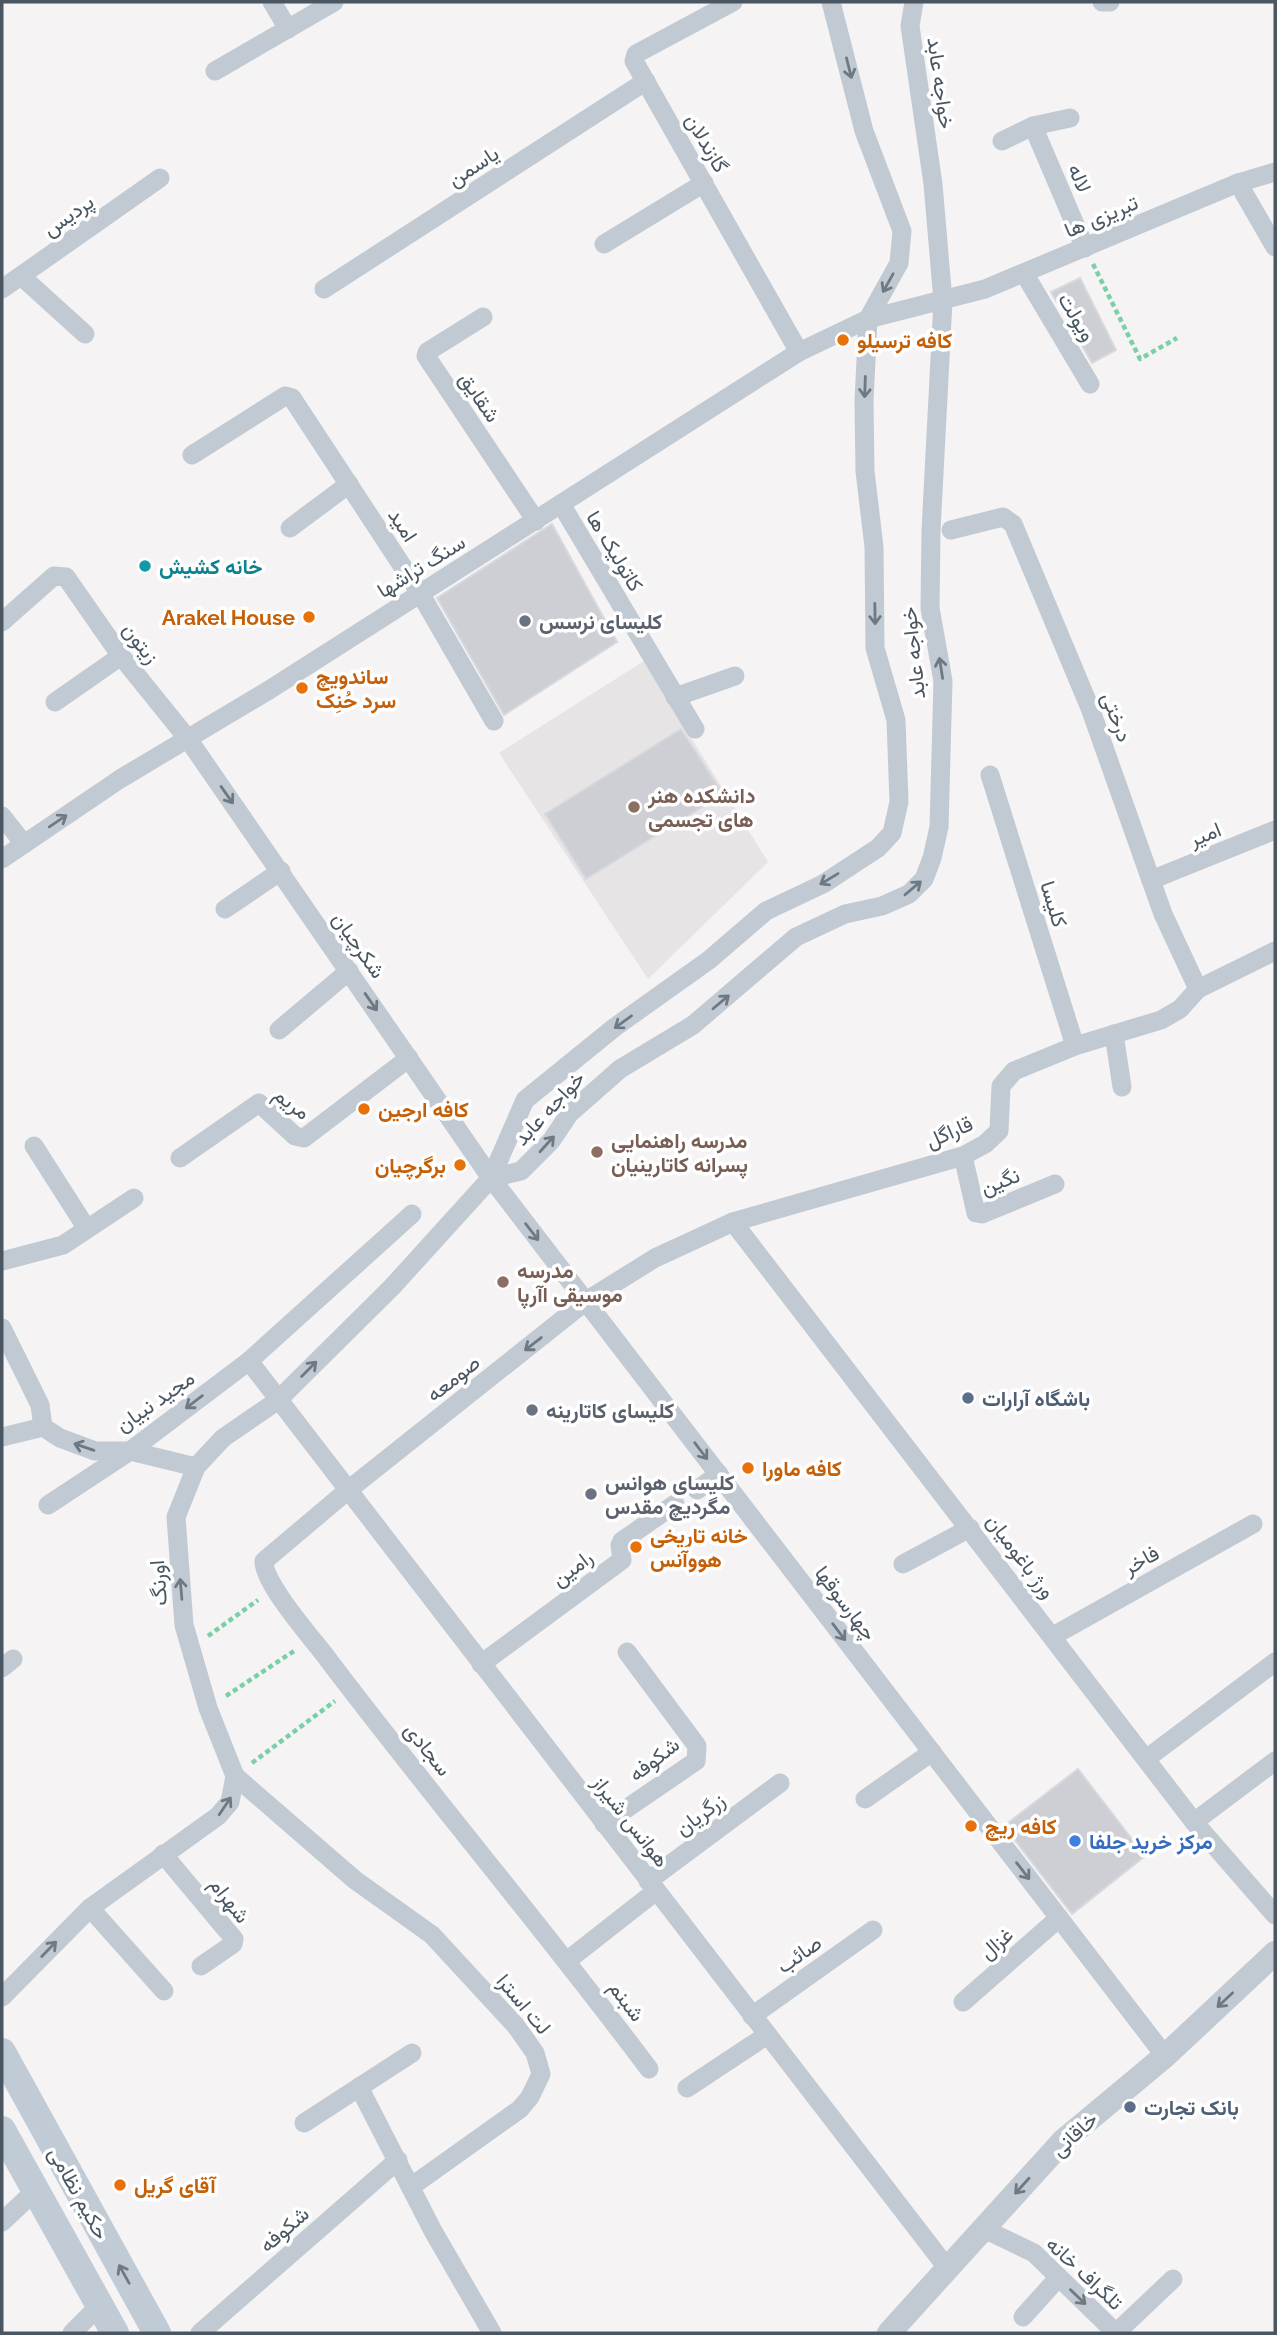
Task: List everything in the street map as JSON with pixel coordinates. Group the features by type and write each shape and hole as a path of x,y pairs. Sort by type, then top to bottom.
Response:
{"main road":[{"name":"حکیم نظامی","path":"2,2052 157,2333"},
{"name":"حکیم نظامی","path":"2,2130 115,2333"}],"street":[{"path":"272,2 288,29"},
{"path":"215,71 334,2"},
{"name":"گازندلان","path":"733,2 636,54 634,61 799,352"},
{"name":"خواجه عابد","path":"491,1178 525,1100 615,1027 709,960 766,911 823,884 878,849 892,833 899,802 896,720 875,648 874,547 865,471 868,319 899,263 902,230 864,131 831,2"},
{"name":"خواجه عابد","path":"491,1178 521,1171 551,1141 570,1113 620,1069 693,1025 796,937 845,914 882,906 908,894 924,879 932,859 939,827 943,681 930,608 943,301 933,184 910,26 914,2"},
{"path":"1102,2 1110,2"},
{"name":"یاسمن","path":"324,289 646,81"},
{"path":"1002,141 1032,126 1070,118"},
{"name":"لاله","path":"1032,126 1085,248"},
{"name":"تبریزی ها","path":"868,319 943,301 1024,273 1238,183 1275,172"},
{"name":"پردیس","path":"2,289 160,178"},
{"path":"604,244 704,183"},
{"path":"1238,183 1275,247"},
{"name":"ویولت","path":"1024,273 1090,384"},
{"path":"21,276 85,334"},
{"name":"شقایق","path":"483,317 427,352 426,356 536,521"},
{"name":"سنگ تراشها","path":"2,859 120,779 536,521 799,352 868,319"},
{"name":"امید","path":"192,455 289,395 421,593 494,721"},
{"path":"290,528 349,484"},
{"name":"کاتولیک ها","path":"561,505 695,729"},
{"name":"درختی","path":"951,530 1003,517 1013,524 1090,708 1163,914 1198,989"},
{"name":"زیتون","path":"2,622 54,576 66,577 121,656 188,739"},
{"path":"55,702 121,656"},
{"path":"675,697 735,676"},
{"name":"شکرچیان","path":"188,739 491,1178"},
{"name":"کلیسا","path":"990,775 1075,1046"},
{"path":"2,816 24,844"},
{"name":"امیر","path":"1151,880 1275,830"},
{"path":"225,909 281,871"},
{"name":"قاراگل","path":"586,1301 655,1258 733,1222 963,1156 985,1144 999,1131 1001,1086 1005,1078 1014,1071 1075,1046 1171,1015 1198,989 1275,951"},
{"path":"279,1030 349,971"},
{"path":"1114,1034 1122,1087"},
{"name":"مریم","path":"180,1158 259,1103 295,1136 304,1138 409,1058"},
{"path":"34,1146 87,1229"},
{"name":"نگین","path":"963,1156 976,1213 982,1214 1055,1184"},
{"name":"چهارسوقها","path":"491,1178 1165,2056"},
{"name":"اورنگ","path":"234,1776 208,1708 184,1625 176,1517 197,1467 223,1438 277,1401 392,1287 491,1178"},
{"path":"2,1240 7,1259 63,1245 134,1198"},
{"name":"مجید نبیان","path":"43,1427 60,1438 95,1451 130,1451 249,1361 412,1214"},
{"name":"ورژ باغومیان","path":"733,1222 1194,1822 1275,1915"},
{"name":"صومعه","path":"264,1560 586,1301"},
{"path":"2,1328 40,1405 43,1427 4,1430"},
{"name":"هوانس شیراز","path":"249,1361 277,1401 948,2269"},
{"path":"48,1506 130,1451 197,1467"},
{"path":"697,1490 719,1475"},
{"name":"رامین","path":"481,1664 622,1560 622,1541 675,1504"},
{"name":"فاخر","path":"1052,1636 1252,1524"},
{"path":"903,1564 970,1528"},
{"name":"سجادی","path":"264,1560 264,1567 275,1587 350,1689 568,1960"},
{"name":"شکوفه","path":"604,1824 695,1760 698,1753 697,1746 627,1652"},
{"path":"1146,1759 1275,1662"},
{"path":"865,1799 932,1752"},
{"path":"1194,1822 1275,1761"},
{"path":"2,1997 90,1908 218,1816 230,1802 234,1776"},
{"name":"لت استرا","path":"234,1776 355,1880 432,1935 516,2026 535,2053 541,2074 530,2098 520,2109 412,2186"},
{"name":"زرگریان","path":"568,1960 652,1886 780,1783"},
{"name":"شهرام","path":"163,1854 234,1939 233,1944 201,1966"},
{"path":"90,1908 164,1991"},
{"name":"غزال","path":"963,2002 1059,1918"},
{"name":"صائب","path":"752,2015 873,1930"},
{"name":"خاقانی","path":"889,2333 1063,2141 1165,2056 1275,1953"},
{"name":"شبنم","path":"568,1960 649,2069"},
{"path":"687,2088 767,2035"},
{"path":"304,2123 412,2053"},
{"path":"359,2087 433,2231 492,2333"},
{"name":"شکوفه","path":"200,2333 398,2160"},
{"path":"2,2222 35,2191"},
{"name":"تلگراف خانه","path":"985,2229 1034,2253 1116,2333"},
{"path":"1023,2317 1058,2278"},
{"path":"1116,2333 1173,2279"},
{"path":"72,2333 99,2306"}],"path":[{"path":"1085,248 1140,359 1177,338"},
{"path":"190,1648 275,1587"},
{"path":"208,1708 312,1638"},
{"path":"234,1776 350,1689"}],"shaded area":[{"name":"دانشکده هنر های تجسمی","path":"644,661 768,862 648,979 499,753"}],"building":[{"path":"1080,278 1116,350 1092,363 1051,292"},
{"name":"کلیسای نرسس","path":"552,524 617,642 504,715 437,598"},
{"path":"681,729 723,794 586,879 545,814"},
{"name":"مرکز خرید جلفا","path":"1078,1769 1145,1856 1072,1914 1004,1826"}],"place":[{"name":"کافه ترسیلو","path":"843,340"},
{"name":"خانه کشیش","path":"145,566"},
{"name":"Arakel House","path":"309,617"},
{"name":"کلیسای نرسس","path":"525,621"},
{"name":"ساندویچ سرد حُنِک","path":"302,688"},
{"name":"دانشکده هنر های تجسمی","path":"634,807"},
{"name":"کافه ارجین","path":"364,1109"},
{"name":"مدرسه راهنمایی پسرانه کاتارینیان","path":"597,1152"},
{"name":"برگرچیان","path":"460,1165"},
{"name":"مدرسه موسیقی اآرپا","path":"503,1282"},
{"name":"باشگاه آرارات","path":"968,1398"},
{"name":"کلیسای کاتارینه","path":"532,1410"},
{"name":"کافه ماورا","path":"748,1468"},
{"name":"کلیسای هوانس مگردیچ مقدس","path":"591,1494"},
{"name":"خانه تاریخی هووآنس","path":"636,1547"},
{"name":"کافه ریچ","path":"971,1826"},
{"name":"مرکز خرید جلفا","path":"1075,1841"},
{"name":"بانک تجارت","path":"1130,2107"},
{"name":"آقای گریل","path":"120,2185"}]}
